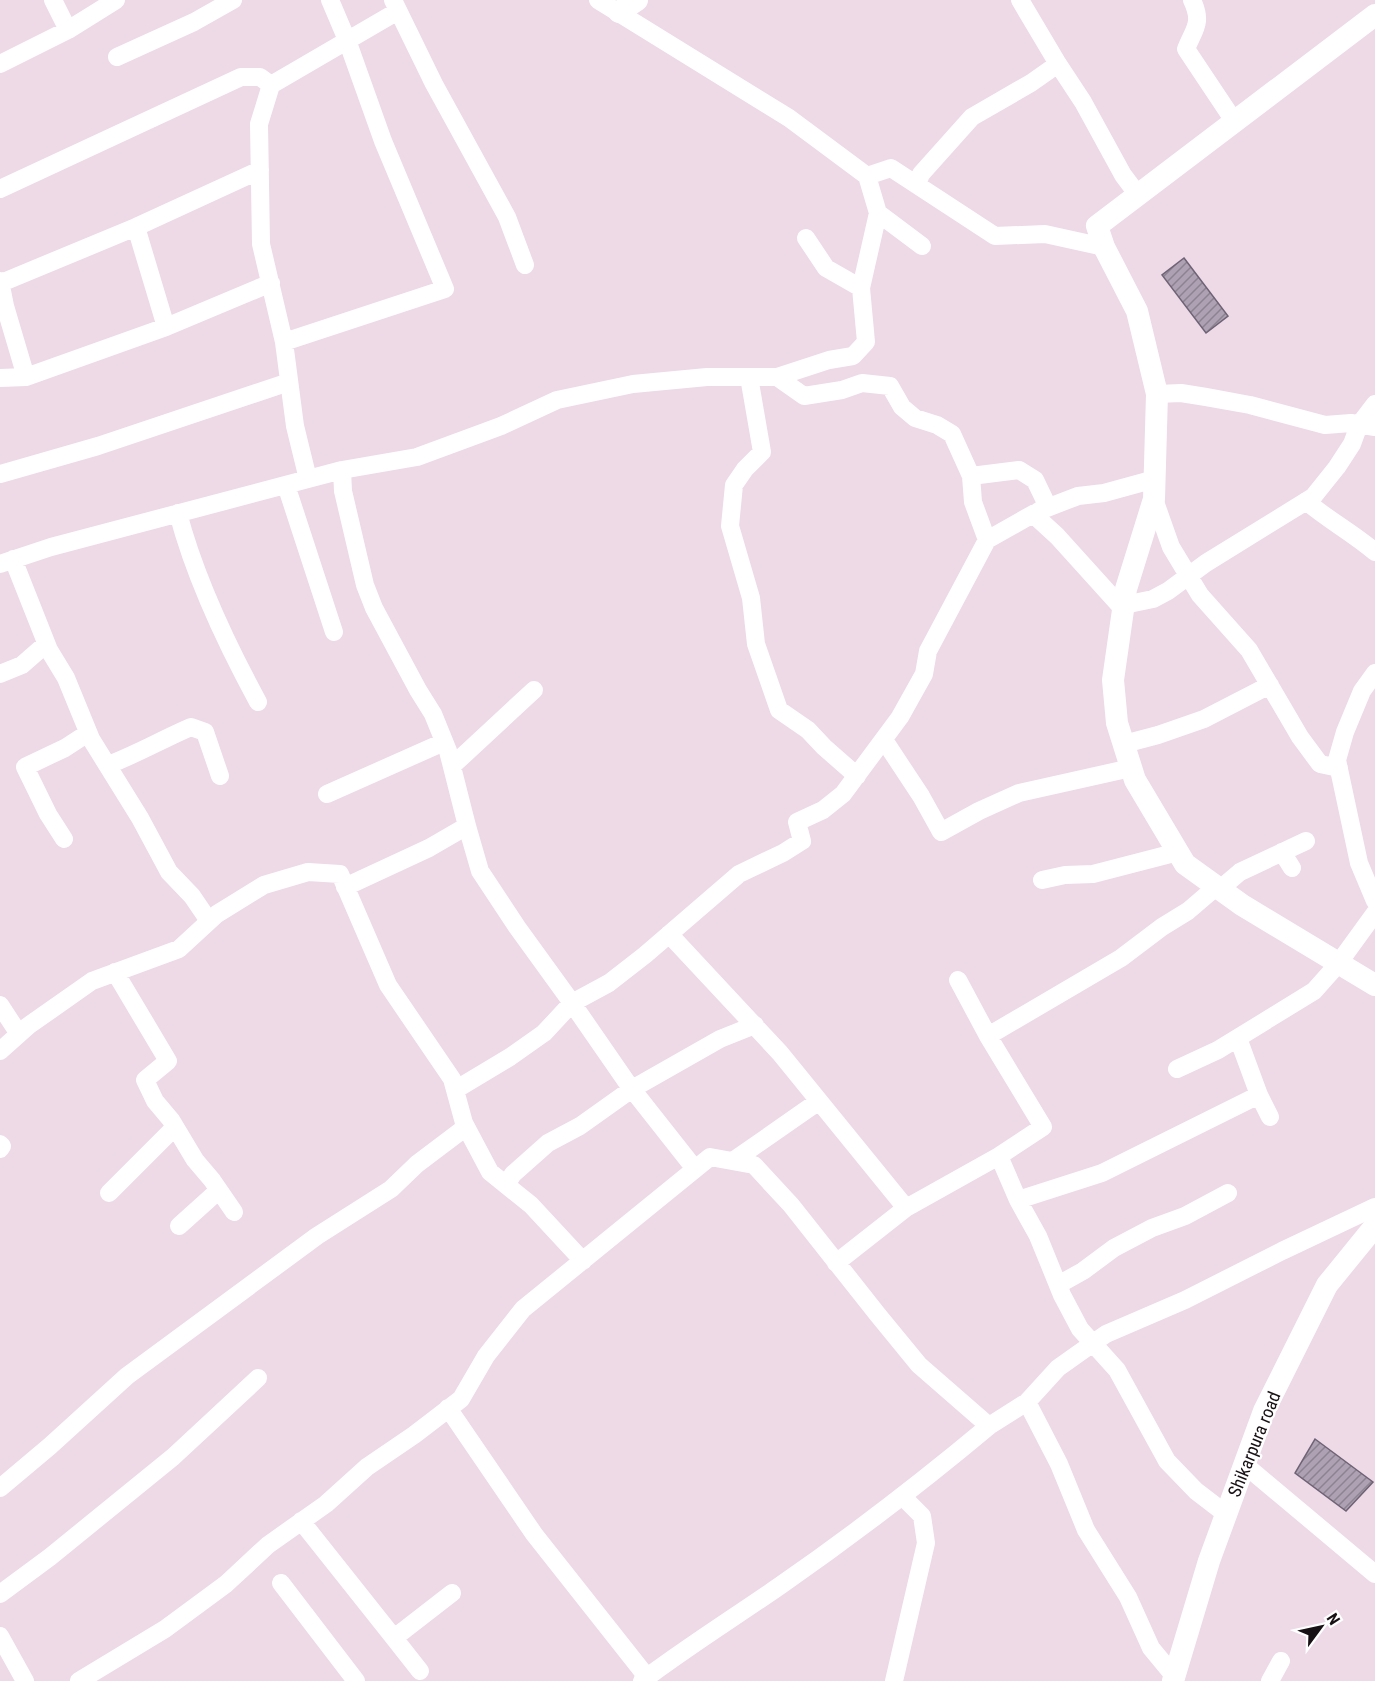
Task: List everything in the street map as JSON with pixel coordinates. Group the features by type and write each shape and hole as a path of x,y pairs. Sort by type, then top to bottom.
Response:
{"street":[{"path":"53,0 68,30"},
{"path":"0,64 68,30 116,0"},
{"path":"117,57 168,35 233,0"},
{"path":"284,342 445,290 383,141 347,40 330,0"},
{"path":"209,921 192,896 169,872 88,733 66,678 46,644 7,562 51,547 286,484 342,470 417,457 501,426 557,400 633,384 707,377 777,377 829,360 853,356 866,342 861,288 878,213 867,176 789,118 628,6 598,0"},
{"path":"1020,0 1083,102 1123,175 1138,195"},
{"path":"1192,0 1198,17 1197,28 1186,49 1234,121"},
{"path":"308,479 295,426 284,342 261,244 259,124 271,86 347,40 396,6 434,84 507,217 525,265"},
{"path":"1375,15 1097,226 1104,247 1137,311 1156,394 1154,489 1126,589 1113,680 1117,723 1135,780 1185,864 1242,905 1375,985"},
{"path":"917,185 921,174 972,117 1031,83 1058,64"},
{"path":"0,189 242,77 260,77 271,86"},
{"path":"867,176 891,168 995,236 1046,234 1104,247"},
{"path":"26,377 5,306 1,282 135,227 260,170"},
{"path":"878,213 922,246"},
{"path":"135,227 166,327"},
{"path":"806,238 826,268 861,288"},
{"path":"0,378 26,377 166,327 271,283"},
{"path":"749,377 762,452 745,469 734,485 730,526 751,598 756,644 779,710 808,730 857,776"},
{"path":"777,377 804,396 843,390 862,383 890,386 902,407 915,418 937,425 952,434 971,476 973,502 987,540"},
{"path":"0,474 98,446 290,382"},
{"path":"1156,394 1181,393 1206,397 1325,425 1367,426"},
{"path":"1123,607 1154,599 1168,591 1188,575 1313,497 1367,426 1375,404"},
{"path":"342,470 343,491 365,585 384,626 433,714 452,766 480,871 632,1089 695,1170"},
{"path":"971,476 1019,470 1035,480 1041,510 1057,536 1123,607"},
{"path":"286,484 334,632"},
{"path":"455,1090 510,1057 544,1033 572,1003 609,983 739,874 783,853 802,841 797,822 823,810 843,794 900,717 924,674 928,651 987,540 1041,510 1078,496 1154,489"},
{"path":"1154,489 1171,546 1200,595 1249,650 1300,737 1320,765 1339,768"},
{"path":"1306,501 1325,518 1356,535 1375,552"},
{"path":"178,513 185,540 224,640 258,702"},
{"path":"0,674 22,665 46,644"},
{"path":"1375,673 1362,691 1345,732 1337,760 1359,863 1375,901"},
{"path":"1124,744 1204,719 1269,685"},
{"path":"452,766 534,690"},
{"path":"108,765 191,727 205,732 220,776"},
{"path":"64,839 48,814 25,767 64,748 88,733"},
{"path":"884,740 921,796 941,832 1019,793 1131,768"},
{"path":"327,794 444,742"},
{"path":"345,886 429,848 467,826"},
{"path":"988,1036 1122,958 1240,872 1306,840"},
{"path":"1042,880 1065,875 1093,874 1178,852"},
{"path":"1282,852 1292,868"},
{"path":"0,1051 19,1034 92,981 178,949 209,921 264,885 308,872 340,874 388,985 452,1079 466,1127 490,1172 531,1205 583,1261"},
{"path":"1177,1069 1218,1050 1314,991 1338,964 1375,913"},
{"path":"669,934 780,1053 906,1208"},
{"path":"115,972 168,1061 146,1080 155,1101 234,1212"},
{"path":"836,1263 906,1208 999,1156 1043,1127 988,1036 958,980"},
{"path":"0,1005 19,1034"},
{"path":"506,1185 513,1174 548,1143 580,1126 632,1089 720,1039 755,1025"},
{"path":"1238,1038 1259,1095 1270,1117"},
{"path":"1018,1200 1102,1173 1259,1095"},
{"path":"733,1161 819,1101"},
{"path":"109,1193 175,1127"},
{"path":"0,1488 127,1377 317,1236 391,1189 417,1164 466,1127"},
{"path":"0,1144 2,1146 0,1149"},
{"path":"999,1156 1080,1329 1117,1370 1167,1461 1196,1491 1226,1514"},
{"path":"80,1681 165,1629 226,1584 268,1545 326,1504 367,1467 461,1399 486,1356 523,1309 710,1157 754,1165 790,1204 919,1365 989,1426"},
{"path":"179,1226 219,1190"},
{"path":"1058,1285 1083,1271 1114,1248 1152,1228 1185,1216 1228,1193"},
{"path":"448,1408 534,1534 644,1679 725,1621 781,1585 902,1496 989,1426 1027,1402 1058,1368 1106,1334 1185,1300 1375,1207"},
{"name":"Shikarpura road","path":"1174,1679 1209,1561 1264,1411 1327,1285 1375,1226"},
{"path":"0,1593 50,1557 173,1458 258,1378"},
{"path":"1027,1402 1059,1464 1086,1530 1128,1598 1151,1647 1174,1679"},
{"path":"1245,1465 1375,1574"},
{"path":"894,1681 926,1543 922,1516 902,1496"},
{"path":"301,1521 420,1671"},
{"path":"281,1583 356,1681"},
{"path":"394,1638 452,1593"},
{"path":"0,1636 25,1681"},
{"path":"1270,1681 1281,1661"}],"building":[{"path":"1184,258 1228,316 1206,333 1162,275"},
{"path":"1315,1439 1373,1482 1346,1511 1295,1473"}]}
